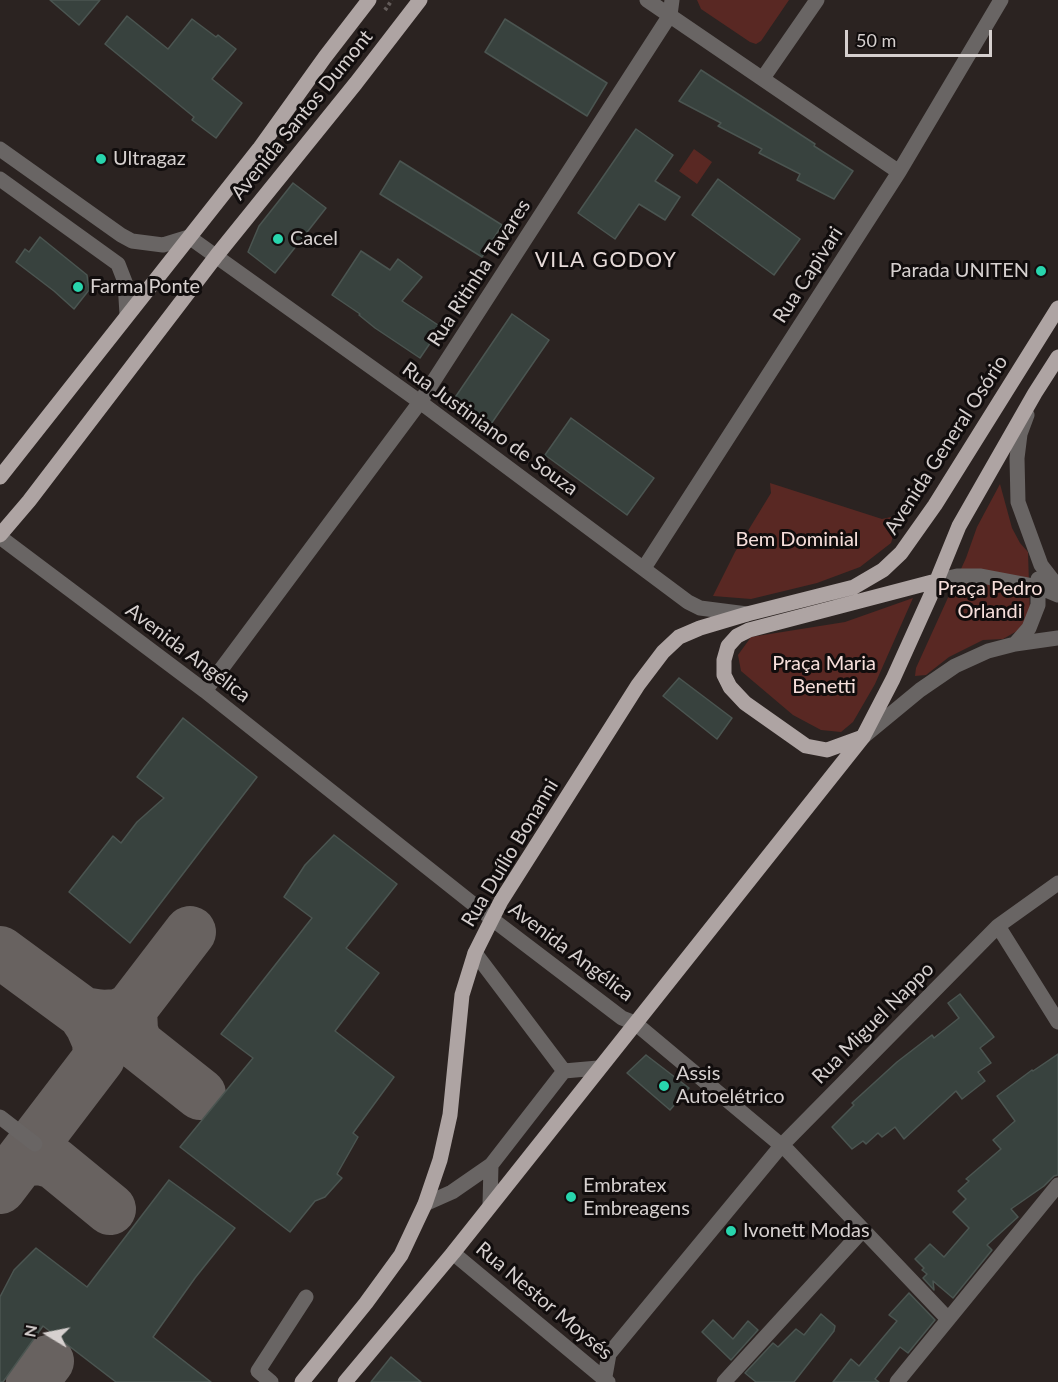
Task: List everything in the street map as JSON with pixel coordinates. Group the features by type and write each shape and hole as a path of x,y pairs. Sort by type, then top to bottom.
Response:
{"main road":[{"name":"Avenida Santos Dumont","path":"0,477 259,149 314,70 369,0"},
{"name":"Avenida Santos Dumont","path":"0,536 217,255 420,0"},
{"name":"Avenida General Osório","path":"747,614 854,587 883,570 902,553 935,505 1058,308"},
{"path":"345,1382 453,1253 863,737 893,679 959,526 1058,357"},
{"path":"863,737 827,750 806,746 745,703 727,681 724,675 724,660 728,646 737,636 766,624 936,580"},
{"path":"747,614 808,614 854,587"},
{"name":"Rua Duílio Bonanni","path":"302,1382 366,1303 401,1255 425,1204 440,1160 450,1115 462,995 475,952 501,901 632,695 663,652 679,637 747,614"}],"street":[{"path":"647,0 671,8 763,78 899,171"},
{"path":"763,78 817,0"},
{"name":"Rua Capivari","path":"644,568 899,171 1001,0"},
{"name":"Rua Ritinha Tavares","path":"205,691 420,402 671,8"},
{"path":"0,149 132,241 163,245 189,237 217,255"},
{"path":"0,179 118,264 125,282 127,314"},
{"name":"Rua Justiniano de Souza","path":"217,255 420,402 688,602 700,608 747,614"},
{"path":"1014,644 1029,628 1038,605 1038,571 1018,502 1017,458 1020,434 1035,393"},
{"name":"Avenida Angélica","path":"0,536 205,691 492,919 622,1018 634,1023 782,1146 948,1318"},
{"path":"1032,545 1041,565 1058,587"},
{"path":"936,580 957,576 981,576 1038,587 1058,595"},
{"path":"863,737 920,690 956,666 988,651 1014,644 1058,638"},
{"name":"Rua Miguel Nappo","path":"605,1381 609,1354 782,1146 998,926 1058,882"},
{"path":"998,926 1058,1022"},
{"path":"475,952 564,1071"},
{"path":"425,1204 452,1192 490,1165 564,1071 598,1068"},
{"path":"0,1117 35,1144"},
{"path":"490,1165 490,1205"},
{"path":"897,1382 1058,1185"},
{"path":"724,1382 863,1230"},
{"name":"Rua Nestor Moysés","path":"453,1253 605,1381"},
{"path":"271,1382 254,1377 306,1297"}],"green space":[{"path":"697,0 789,0 761,41 756,44 701,9"},
{"path":"694,149 712,162 697,184 679,171"},
{"name":"Bem Dominial","path":"770,483 882,519 900,515 891,543 860,567 817,583 751,599 713,596 735,552 771,493"},
{"name":"Praça Pedro Orlandi","path":"1000,484 1012,528 1028,552 1030,616 1024,627 1003,639 983,640 949,657 926,675 915,676 916,668 966,558 977,527"},
{"name":"Praça Maria Benetti","path":"913,598 875,684 853,722 841,732 821,730 793,715 741,671 738,655 751,637 845,622"}],"building":[{"path":"50,0 100,0 79,25"},
{"path":"127,16 168,49 192,19 236,49 212,79 242,103 216,138 192,120 194,117 105,44"},
{"path":"505,19 607,83 587,116 485,52"},
{"path":"701,70 853,171 834,199 797,180 800,174 759,153 762,149 718,126 721,123 679,101"},
{"path":"636,129 673,155 655,181 680,197 665,220 639,204 615,239 578,213"},
{"path":"400,161 502,225 482,257 380,194"},
{"path":"718,179 800,239 774,275 692,215"},
{"name":"Cacel","path":"293,183 326,208 275,273 248,252 259,226"},
{"path":"40,237 87,275 89,290 74,309 16,262 25,249 29,252"},
{"path":"361,251 390,270 398,259 422,277 402,301 441,327 420,358 375,328 360,314 332,295"},
{"path":"512,314 549,340 491,424 454,399"},
{"path":"571,418 654,478 627,515 545,455"},
{"path":"679,678 732,718 717,739 663,696"},
{"path":"183,718 257,777 130,943 69,892 113,836 121,843 137,822 164,798 137,777"},
{"path":"334,835 397,884 346,948 379,973 335,1031 394,1077 353,1133 358,1137 337,1174 342,1178 325,1197 315,1201 290,1232 180,1147 253,1058 221,1034 312,918 284,897 305,865"},
{"path":"960,994 994,1037 980,1048 991,1063 978,1072 985,1081 962,1099 956,1091 904,1139 895,1127 882,1137 878,1133 866,1144 863,1141 852,1149 832,1127 854,1105 852,1103 897,1062 932,1035 934,1038 959,1018 948,1003"},
{"path":"1058,1054 1058,1175 1011,1209 1018,1217 987,1245 992,1250 953,1298 933,1281 934,1290 923,1278 927,1274 915,1259 930,1244 944,1257 969,1228 953,1212 966,1199 958,1191 969,1181 966,1179 1001,1149 993,1140 1015,1121 997,1096"},
{"path":"646,1055 689,1088 670,1110 627,1073"},
{"path":"169,1180 235,1228 195,1278 153,1337 211,1382 116,1382 43,1326 3,1382 0,1382 0,1297 14,1270 36,1248 87,1287"},
{"path":"909,1293 935,1320 908,1353 900,1347 875,1379 879,1382 833,1382 851,1359 859,1366 897,1321 889,1315"},
{"path":"821,1314 835,1326 834,1331 794,1382 756,1382 745,1373 773,1343 778,1347 796,1329 804,1335"},
{"path":"713,1320 733,1339 748,1321 758,1330 731,1360 702,1332"},
{"path":"391,1357 421,1382 371,1382"}],"taxiway":[{"path":"131,1009 190,932"},
{"path":"0,952 83,1013"},
{"path":"0,1188 99,1058 98,1041 83,1013 102,1016 118,1015 131,1009 132,1031 137,1044 200,1094"},
{"path":"18,1165 28,1160 40,1159 54,1163 110,1209"},
{"path":"32,1382 48,1361"}],"place":[{"name":"Ultragaz","path":"101,159"},
{"name":"Cacel","path":"278,239"},
{"name":"Parada UNITEN","path":"1041,271"},
{"name":"Farma Ponte","path":"78,287"},
{"name":"Assis Autoelétrico","path":"664,1086"},
{"name":"Embratex Embreagens","path":"571,1197"},
{"name":"Ivonett Modas","path":"731,1231"}],"district":[{"name":"VILA GODOY","path":"606,260"}]}
